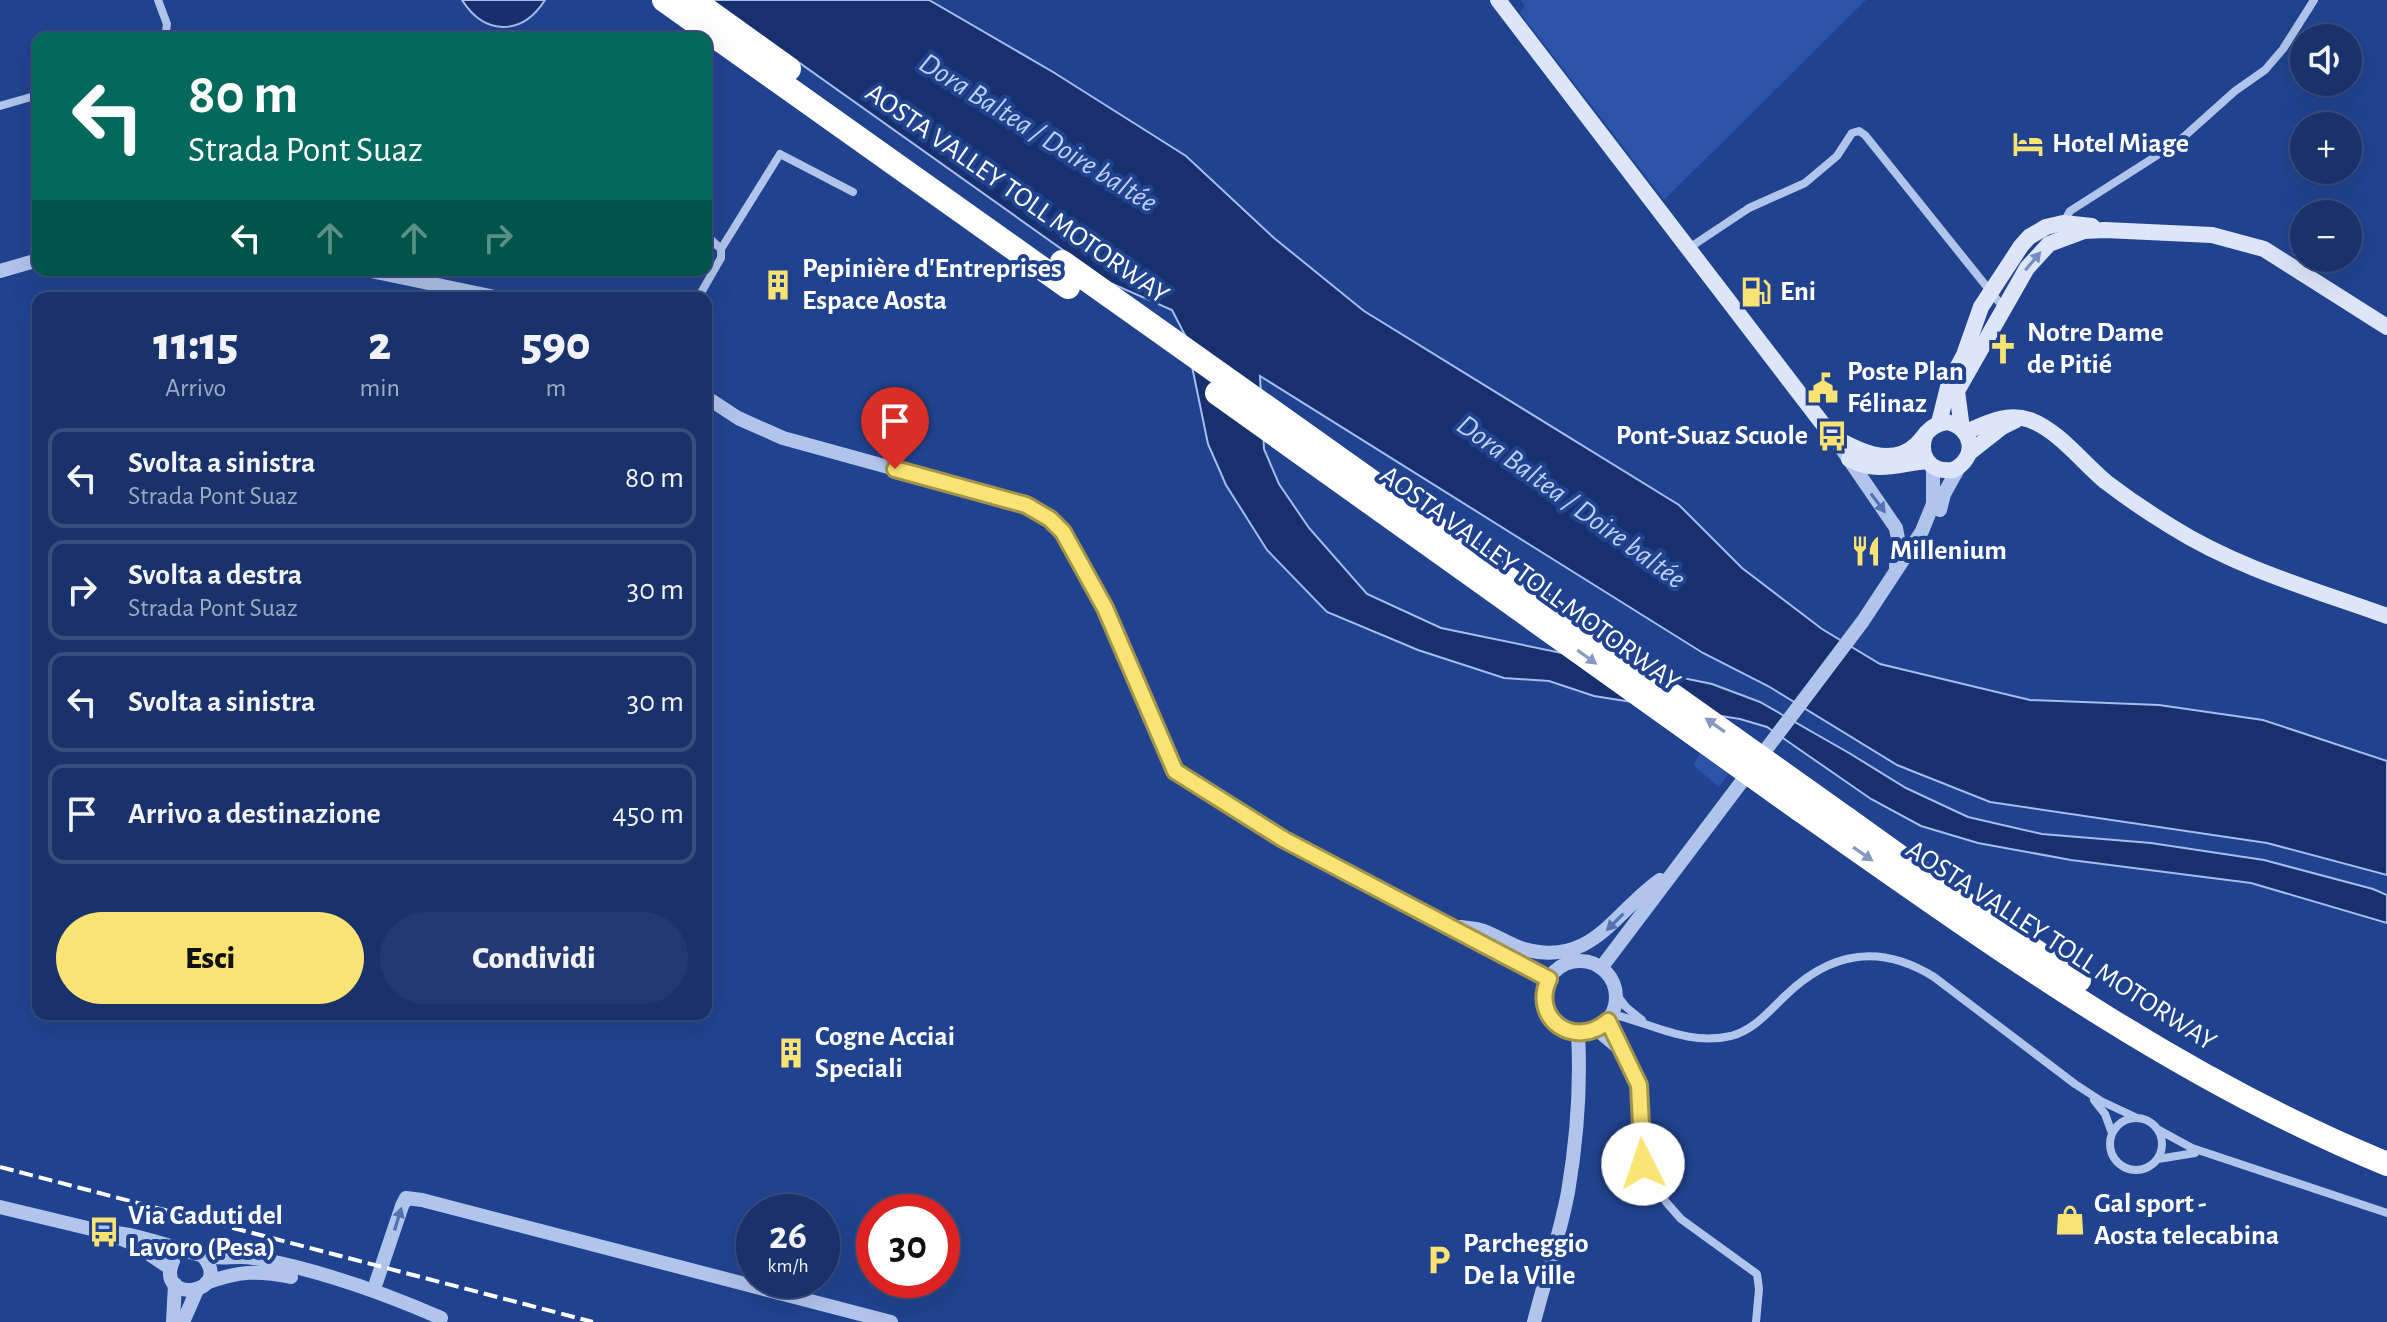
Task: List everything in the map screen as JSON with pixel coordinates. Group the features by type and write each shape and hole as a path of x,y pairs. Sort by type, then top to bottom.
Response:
{"highway":[{"name":"AOSTA VALLEY TOLL MOTORWAY","path":"664,0 709,32"},
{"name":"AOSTA VALLEY TOLL MOTORWAY","path":"693,0 1985,918 2155,1030 2330,1122 2387,1147"},
{"name":"AOSTA VALLEY TOLL MOTORWAY","path":"712,34 1988,942 2160,1050 2259,1105 2387,1164"}],"main road":[{"path":"1498,0 1832,436 1877,457 1914,447 1932,428 1955,424 1964,430"},
{"path":"1930,464 1922,450 1964,355 1973,324 1990,290 2029,237 2046,227 2063,223 2105,230"},
{"path":"1969,453 1971,441 1964,430 1957,391 2027,268 2049,244 2084,231 2212,235 2264,249 2387,327"},
{"path":"1964,430 2010,416 2029,420 2053,434 2105,481 2138,505 2217,553 2387,616"},
{"path":"1849,459 1873,468 1889,468 1908,462 1930,464 1946,471 1959,467 1969,453 2017,419"}],"street":[{"path":"158,0 167,24 166,32"},
{"path":"2063,223 2070,211 2178,142 2235,91 2265,70 2283,49 2314,0"},
{"path":"0,106 32,97"},
{"path":"1689,248 1749,208 1805,183 1837,156 1852,133 1859,131 2003,307"},
{"path":"712,274 721,258 721,249 780,154 853,192"},
{"path":"712,241 721,249"},
{"path":"0,271 32,262"},
{"path":"395,276 471,292"},
{"path":"712,401 738,418 783,438 1026,505 1050,519 1072,545 1105,608 1175,771 1283,839 1549,979"},
{"path":"1832,436 1896,528 1896,571"},
{"path":"1601,968 1860,624 1896,571 1929,516 1935,492 1930,464"},
{"path":"1860,624 1881,602 1938,516 1944,494 1959,467"},
{"path":"1451,926 1483,930 1526,950 1551,953 1573,949 1591,943 1607,931 1644,891 1674,870"},
{"path":"1534,1322 1567,1194 1578,1124 1580,1063 1586,1032 1610,1018 1646,1023 1683,1038 1733,1035 1748,1029 1807,977 1847,958 1869,955 1891,957 1913,964 2075,1084 2111,1107 2149,1120 2179,1143 2387,1213"},
{"path":"1628,1062 1609,1042 1586,1032 1563,1029 1550,1018 1544,1002 1549,979 1569,963 1585,962 1601,968 1611,979 1616,994 1626,1007 1646,1023"},
{"path":"1616,994 1610,1018 1639,1085 1643,1164 1666,1202 1681,1219 1757,1274 1756,1322"},
{"path":"2075,1084 2105,1114 2112,1134 2112,1154 2121,1166 2142,1170 2158,1159 2187,1152 2215,1156"},
{"path":"2112,1134 2121,1122 2135,1117"},
{"path":"2158,1159 2163,1140 2159,1130"},
{"path":"371,1286 406,1198 891,1322"},
{"path":"0,1207 104,1232 134,1244 170,1268 175,1284 173,1322"},
{"path":"104,1232 119,1232 195,1254 220,1258 239,1255 371,1286 394,1300 446,1320"},
{"path":"170,1268 178,1255 195,1254"},
{"path":"183,1322 210,1270 195,1254"},
{"path":"175,1284 182,1290 202,1287 236,1273 278,1270 354,1290 371,1286"},
{"path":"258,1272 292,1277 446,1320"}],"shaded area":[{"path":"1520,0 1866,0 1664,200 1520,13 1525,6"},
{"path":"1701,751 1729,773 1719,787 1693,765"}],"water":[{"path":"462,0 545,0 526,20 504,27 481,20"},
{"name":"Dora Baltea / Doire baltée","path":"711,0 929,0 1053,72 1186,156 1274,238 1364,311 1679,505 1742,568 1822,629 1880,664 2030,700 2159,705 2263,720 2387,761 2387,875 2267,843 1990,802 1897,765 1768,686 1703,653 1260,376 1264,449 1279,484 1309,528 1367,594 1441,628 1712,684 1760,702 1906,788 1968,817 2042,834 2151,843 2264,860 2373,889 2387,895 2387,923 2251,883 2071,860 1978,843 1921,826 1871,799 1767,727 1740,719 1594,696 1549,681 1504,678 1418,650 1327,612 1267,550 1226,485 1208,444 1186,337 1172,310 1108,282"}],"railway":[{"path":"0,1167 593,1322"}],"place":[{"name":"Hotel Miage","path":"2028,144"},
{"name":"Pepinière d'Entreprises Espace Aosta","path":"778,285"},
{"name":"Eni","path":"1756,292"},
{"name":"Notre Dame de Pitié","path":"2003,349"},
{"name":"Poste Plan Félinaz","path":"1823,388"},
{"name":"Pont-Suaz Scuole","path":"1832,436"},
{"name":"Millenium","path":"1866,551"},
{"name":"Cogne Acciai Speciali","path":"791,1053"},
{"name":"Gal sport - Aosta telecabina","path":"2070,1220"},
{"name":"Via Caduti del Lavoro (Pesa)","path":"104,1232"},
{"name":"Parcheggio De la Ville","path":"1439,1260"}],"route":[{"path":"895,469 1026,505 1050,519 1063,532 1105,608 1175,771 1283,839 1549,979 1544,1002 1550,1018 1563,1029 1586,1033 1608,1021 1639,1085 1643,1164"}]}
